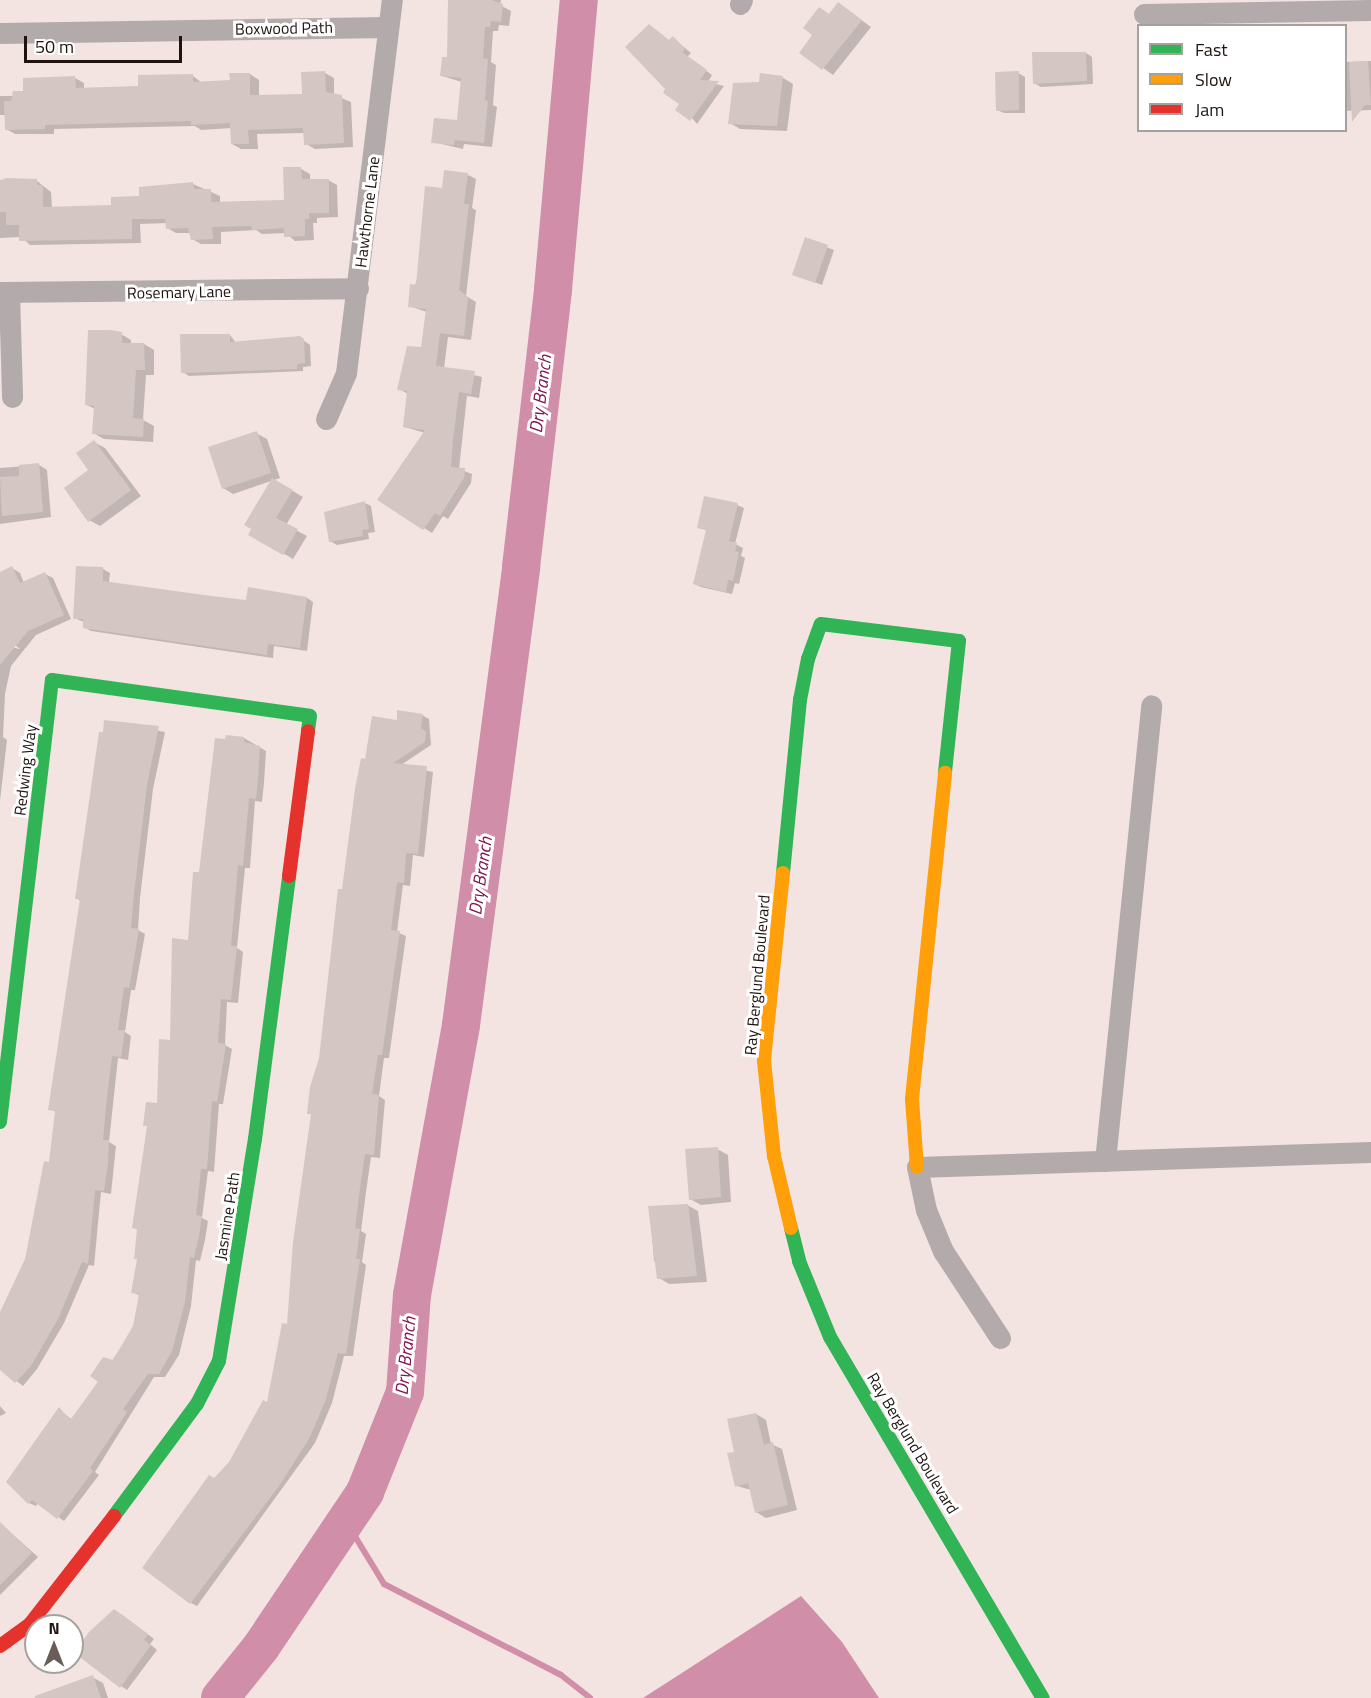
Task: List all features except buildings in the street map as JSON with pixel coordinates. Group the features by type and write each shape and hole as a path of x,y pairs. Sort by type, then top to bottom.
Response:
{"street":[{"name":"Hawthorne Lane","path":"326,419 346,373 392,0"},
{"path":"1144,14 1319,6 1371,10"},
{"name":"Boxwood Path","path":"0,33 388,27"},
{"name":"Rosemary Lane","path":"4,293 358,288"},
{"path":"4,293 12,397"},
{"name":"Ray Berglund Boulevard","path":"917,1167 912,1099 959,641 821,624 808,659 800,700 764,1061 774,1156 799,1262 830,1337 1043,1698"},
{"name":"Redwing Way","path":"0,1122 52,680 310,716"},
{"path":"1105,1161 1151,705"},
{"name":"Jasmine Path","path":"0,1646 30,1624 91,1547 197,1404 219,1361 255,1139 310,716"},
{"path":"1000,1338 943,1251 926,1210 917,1167 1371,1152"}],"shaded area":[{"path":"801,1596 842,1642 879,1698 643,1698"}],"waterway":[{"name":"Dry Branch","path":"220,1698 261,1647 365,1492 405,1392 412,1295 461,1025 521,567 553,289 579,0"},
{"path":"345,1520 384,1584 561,1675 590,1698"}],"traffic: fast":[{"path":"783,873 800,700 808,659 821,624 959,641 945,773"},
{"path":"0,1122 52,680 310,716 308,731"},
{"path":"114,1516 197,1404 219,1361 255,1139 289,876"},
{"path":"791,1228 799,1261 830,1337 1043,1698"}],"traffic: slow":[{"path":"917,1167 912,1099 945,773"},
{"path":"783,873 764,1061 774,1156 791,1228"}],"traffic: jam":[{"path":"289,876 308,731"},
{"path":"0,1646 30,1624 114,1516"}]}
